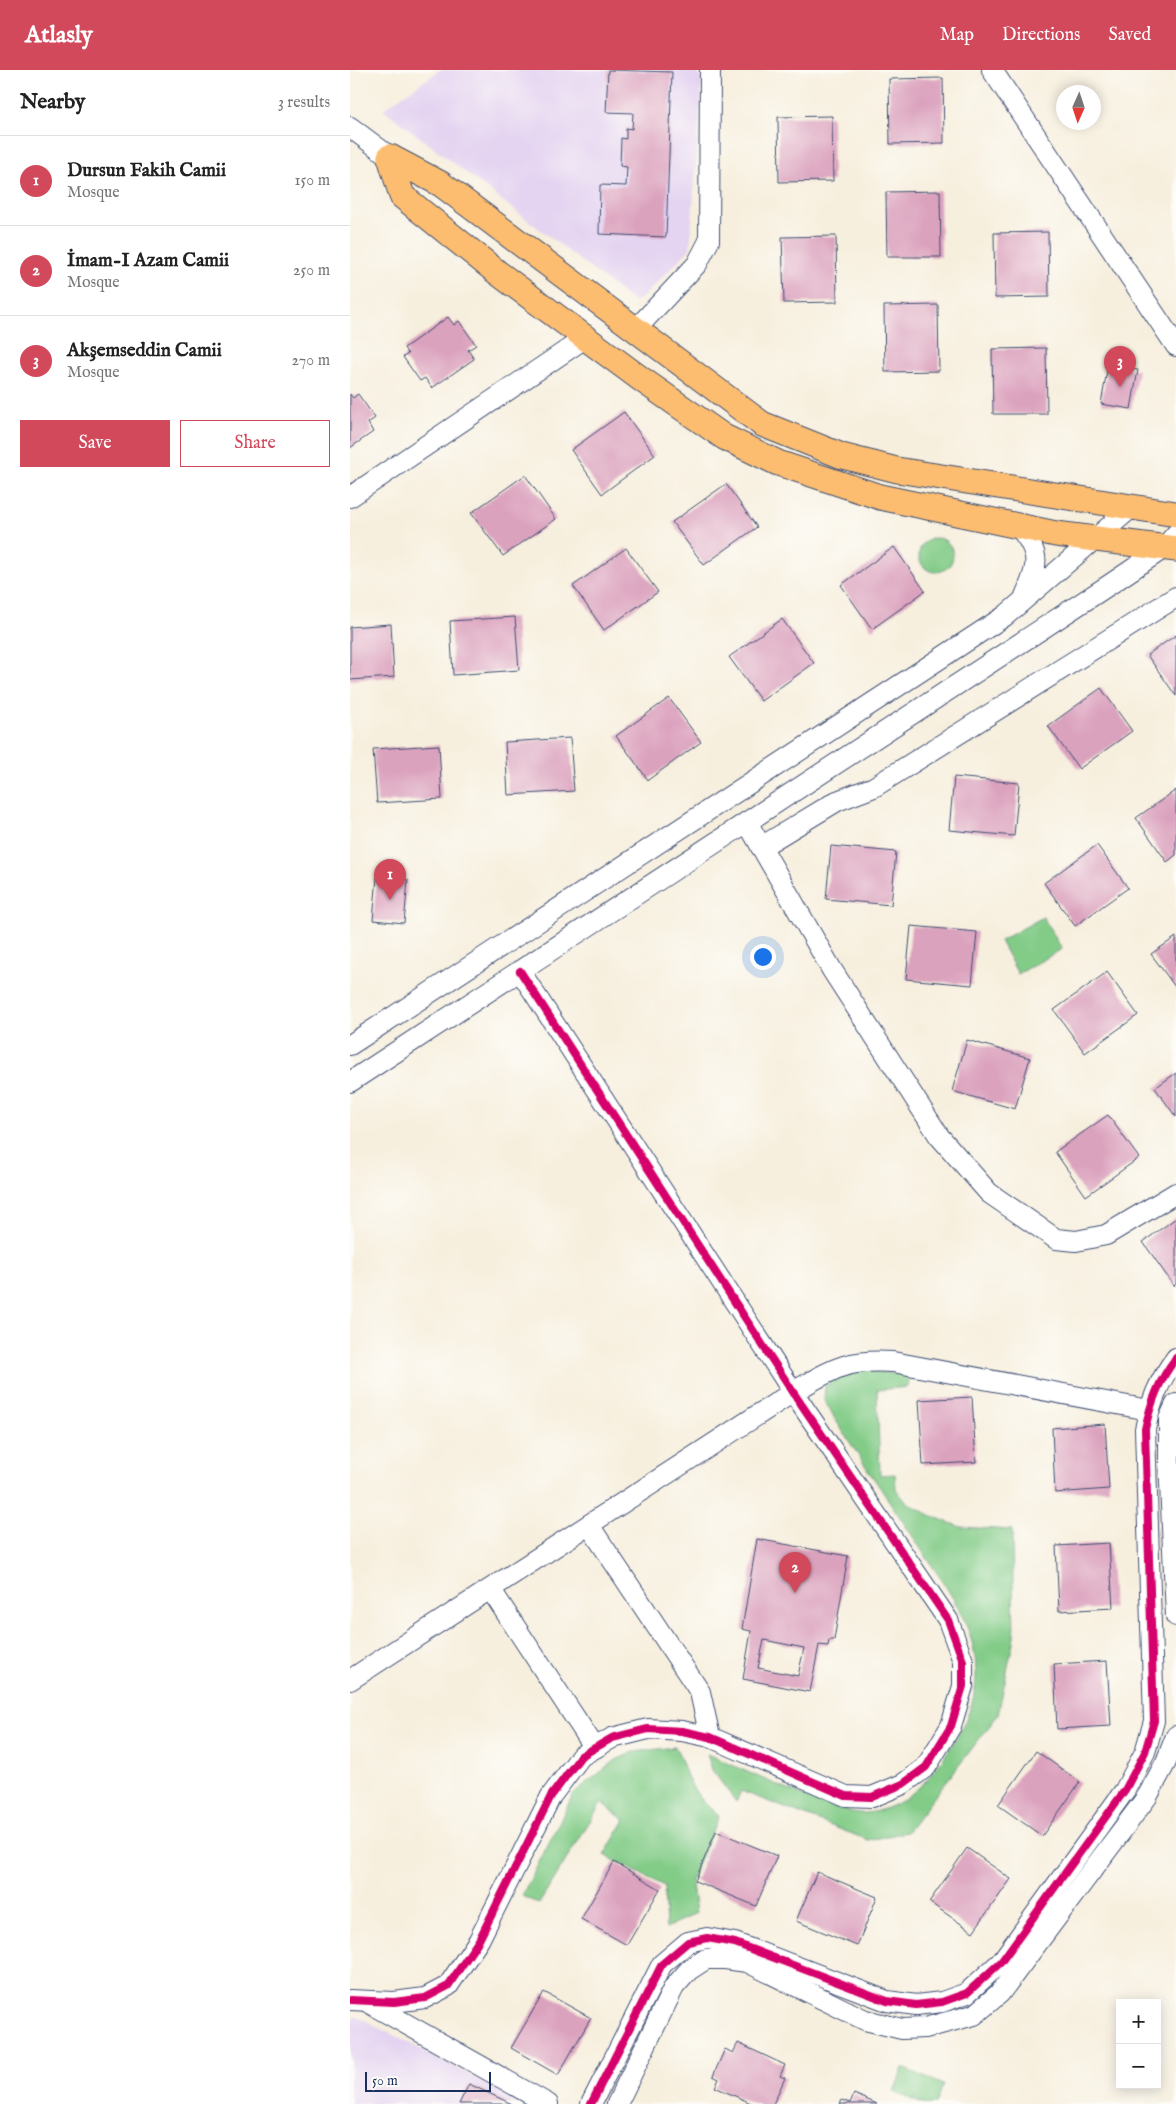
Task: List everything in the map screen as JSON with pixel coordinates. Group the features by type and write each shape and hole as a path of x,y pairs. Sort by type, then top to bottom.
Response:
{"main road":[{"path":"390,157 441,184 762,424 842,456 897,470 1176,514"},
{"path":"390,157 402,196 586,338 724,437 778,464 880,497 1018,526 1096,539 1172,544"}],"street":[{"path":"636,329 697,264 709,241 710,70"},
{"path":"992,70 1176,346"},
{"path":"350,127 390,157"},
{"path":"350,497 586,338"},
{"path":"353,1035 1005,616 1131,508"},
{"path":"1018,526 1030,540 1036,558 1036,572 1022,602"},
{"path":"350,1082 1172,544"},
{"path":"762,847 836,801 874,787 1176,597"},
{"path":"747,822 832,970 939,1136 989,1193 1056,1239 1076,1241 1106,1235 1176,1193"},
{"path":"357,2000 394,2002 425,1998 448,1986 478,1940 551,1796 581,1756 612,1738 648,1729 682,1731 710,1736 846,1796 872,1798 903,1784 926,1768 951,1726 963,1686 964,1661 948,1620 793,1392 520,971"},
{"path":"591,2104 662,1964 688,1942 707,1938 735,1943 887,2001 916,2005 942,2002 966,1993 1001,1962 1125,1790 1145,1752 1152,1728 1154,1720 1145,1428 1149,1410 1164,1373 1176,1358"},
{"path":"350,1680 793,1392 835,1368 864,1360 893,1362 1149,1410"},
{"path":"1176,1404 1169,1419 1169,1461 1176,1616"},
{"path":"589,1525 700,1692 710,1736"},
{"path":"491,1590 595,1748"},
{"path":"617,2104 674,1987 689,1970 706,1959 747,1962 865,2020 902,2029 924,2028 974,2016 1000,1993 1148,1797 1166,1762 1176,1736"},
{"path":"357,2000 548,2104"}],"shaded area":[{"path":"440,70 692,70 702,78 690,249 641,299 633,301 383,109"},
{"path":"350,2017 359,2017 525,2104 350,2104"}],"green space":[{"path":"936,538 943,539 948,543 952,548 952,562 948,567 943,571 936,572 929,571 924,567 920,562 919,555 920,548 924,543 929,539"},
{"path":"1043,917 1062,949 1018,974 1000,941"},
{"path":"861,1369 910,1376 908,1387 877,1390 880,1475 895,1474 896,1489 906,1502 934,1517 961,1527 1012,1530 1014,1637 998,1715 907,1832 868,1840 741,1791 736,1802 712,1770 707,1754 811,1799 852,1812 866,1813 887,1808 915,1791 937,1767 952,1745 970,1710 976,1671 970,1636 964,1620 947,1588 824,1400 825,1386 840,1376"},
{"path":"675,1747 693,1788 719,1816 691,1879 696,1913 666,1928 664,1886 604,1855 625,1820 601,1803 539,1904 522,1896 574,1793 616,1760 634,1752"},
{"path":"903,2068 943,2085 936,2104 923,2104 894,2092"}],"building":[{"path":"608,70 672,72 666,237 599,234 600,185 626,186 627,167 620,166 621,138 626,139 626,128 632,129 633,113 606,112"},
{"path":"943,78 944,143 890,144 889,79"},
{"path":"832,116 833,181 779,182 778,117"},
{"path":"940,191 941,257 887,257 886,192"},
{"path":"1048,232 1049,297 995,298 994,233"},
{"path":"836,236 837,302 784,303 782,237"},
{"path":"938,305 939,371 885,372 884,306"},
{"path":"448,317 454,325 459,321 476,345 468,350 474,359 432,388 425,378 420,381 403,357 408,354 404,348"},
{"path":"1046,348 1047,414 993,414 992,349"},
{"path":"1108,365 1138,370 1131,409 1101,404"},
{"path":"350,394 353,398 358,394 375,418 368,423 373,432 350,448"},
{"path":"624,412 655,455 602,494 571,450"},
{"path":"525,475 556,519 503,556 471,513"},
{"path":"726,484 757,527 704,565 672,522"},
{"path":"894,547 925,591 872,629 841,585"},
{"path":"626,548 658,592 604,630 573,586"},
{"path":"515,617 519,670 453,675 450,621"},
{"path":"782,619 814,663 761,701 729,657"},
{"path":"391,624 394,677 350,680 350,627"},
{"path":"1176,635 1176,696 1147,655"},
{"path":"1101,688 1132,731 1079,769 1048,726"},
{"path":"669,698 701,742 648,780 616,736"},
{"path":"570,738 574,791 508,795 505,742"},
{"path":"439,745 442,799 377,803 373,749"},
{"path":"954,777 1019,783 1014,836 949,830"},
{"path":"1176,790 1176,855 1167,862 1136,818"},
{"path":"1097,845 1128,888 1075,926 1044,883"},
{"path":"831,846 896,852 891,905 826,899"},
{"path":"377,877 408,880 404,923 373,920"},
{"path":"911,926 977,932 972,985 906,979"},
{"path":"1176,937 1176,988 1151,954"},
{"path":"1107,972 1138,1015 1085,1053 1054,1010"},
{"path":"967,1040 1030,1058 1015,1109 952,1091"},
{"path":"1176,1073 1176,1117 1155,1088"},
{"path":"1108,1115 1139,1158 1086,1196 1055,1152"},
{"path":"1176,1218 1176,1284 1174,1286 1143,1242"},
{"path":"972,1397 976,1462 923,1465 919,1400"},
{"path":"1105,1424 1109,1489 1055,1493 1052,1428"},
{"path":"757,1539 848,1556 834,1640 829,1640 828,1646 819,1645 810,1692 743,1679 751,1631 742,1629","holes":["764,1640 804,1648 798,1676 758,1668"]},
{"path":"1109,1543 1113,1608 1059,1611 1056,1546"},
{"path":"1107,1661 1111,1726 1057,1729 1054,1664"},
{"path":"1036,1751 1080,1782 1042,1836 998,1805"},
{"path":"716,1831 777,1856 756,1906 695,1881"},
{"path":"967,1848 1011,1879 973,1932 929,1902"},
{"path":"614,1862 660,1889 627,1945 581,1919"},
{"path":"817,1872 877,1897 857,1946 796,1921"},
{"path":"544,1992 591,2018 558,2075 511,2048"},
{"path":"738,2043 785,2065 780,2076 785,2078 773,2104 753,2104 715,2087 719,2079 713,2076 725,2049 733,2053"},
{"path":"469,2084 512,2104 459,2104"},
{"path":"854,2094 877,2104 840,2104 842,2100 850,2103"}],"cycle path":[{"path":"350,2000 394,2002 425,1998 448,1986 479,1940 551,1796 581,1756 612,1738 648,1729 682,1731 710,1737 846,1796 872,1797 903,1784 926,1767 951,1726 963,1686 963,1661 948,1620 797,1398 520,971"},
{"path":"591,2104 662,1964 688,1942 707,1938 735,1943 887,2001 916,2005 942,2002 967,1993 1001,1962 1125,1790 1145,1752 1154,1721 1145,1429 1156,1392 1176,1358"}],"place":[{"name":"Akşemseddin Camii","path":"1120,387"},
{"name":"Dursun Fakih Camii","path":"390,900"},
{"name":"İmam-I Azam Camii","path":"795,1593"}]}
